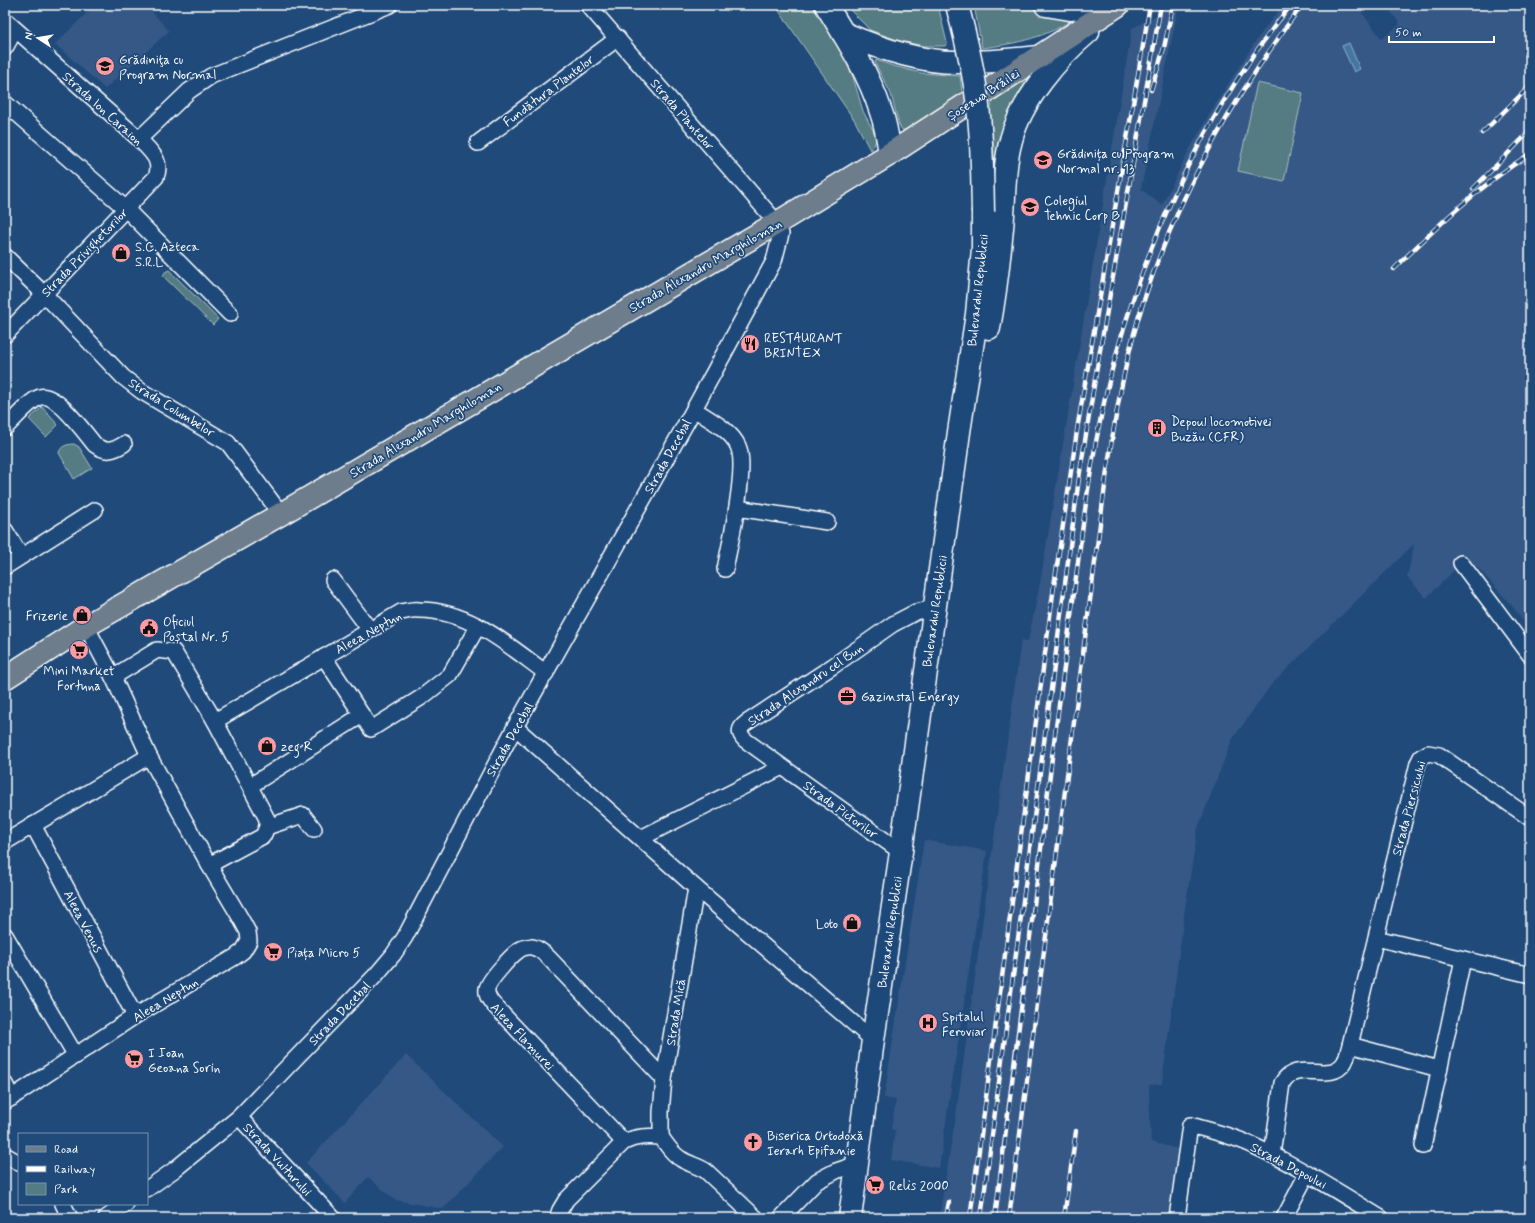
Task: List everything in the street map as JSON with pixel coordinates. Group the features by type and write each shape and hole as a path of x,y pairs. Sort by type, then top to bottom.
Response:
{"main road":[{"path":"826,5 843,32 876,96 887,132 890,154"},
{"name":"Bulevardul Republicii","path":"850,1218 873,1040 977,314 983,249 984,212 980,125 973,74 957,5"},
{"path":"1046,5 1070,9 1110,8"},
{"path":"959,432 974,393 988,334 995,293 1008,157 1015,127 1035,91 1051,68 1110,8"},
{"name":"Șoseaua Brăilei","path":"846,182 1039,57 1110,8"},
{"path":"843,32 861,40 921,58 954,62 986,62 1039,57"},
{"name":"Strada Alexandru Marghiloman","path":"5,678 86,626 281,514 846,182"}],"street":[{"path":"139,139 189,91 211,76 390,5"},
{"name":"Strada Plantelor","path":"588,5 777,223"},
{"path":"5,48 10,25"},
{"name":"Strada Ion Caraion","path":"10,25 139,139 155,156 159,167"},
{"name":"Fundătura Plantelor","path":"478,143 618,38"},
{"path":"5,103 125,208 230,314"},
{"name":"Strada Privighetorilor","path":"5,335 156,177 159,167"},
{"name":"Strada Decebal","path":"148,1189 239,1117 376,976 405,937 515,727 694,409 774,261 781,234 777,223"},
{"name":"Strada Columbelor","path":"5,256 44,294 123,377 141,391 228,442 281,514"},
{"path":"5,428 32,403 40,397 44,397 51,398 60,404 100,449 111,451 124,444"},
{"path":"694,409 724,430 731,437 738,446 741,457 737,508 725,569"},
{"path":"737,508 827,522"},
{"path":"5,567 94,510"},
{"path":"5,530 21,556"},
{"path":"1461,564 1530,655"},
{"path":"333,580 370,630"},
{"name":"Strada Alexandru cel Bun","path":"782,767 740,736 739,732 741,727 893,624 916,612 934,608"},
{"name":"Aleea Neptun","path":"215,721 401,612 418,609 437,611 454,616 490,632 546,673"},
{"name":"Aleea Neptun","path":"9,1100 135,1016 235,957 243,951 249,941 248,932 242,919 209,865 149,756 113,677 86,626"},
{"path":"324,657 371,729 422,697 450,675 478,626"},
{"path":"113,677 157,650 174,652 215,721 267,818 267,826 263,836 209,865"},
{"path":"250,786 362,715"},
{"path":"515,727 696,888 873,1040"},
{"name":"Strada Piersicului","path":"1272,1155 1282,1083 1286,1077 1291,1073 1300,1071 1329,1072 1338,1069 1344,1063 1350,1045 1418,763 1421,757 1428,753 1439,755 1530,818"},
{"path":"5,842 149,756"},
{"path":"641,838 782,767"},
{"name":"Strada Pictorilor","path":"782,767 901,852"},
{"path":"267,826 303,815 314,829"},
{"name":"Aleea Venus","path":"33,825 135,1016"},
{"name":"Strada Mică","path":"661,1137 661,1112 664,1079 696,888"},
{"path":"5,935 76,1056"},
{"path":"1376,938 1530,975"},
{"name":"Aleea Flamurei","path":"624,1142 492,1003 487,995 487,988 490,980 518,951 533,947 548,957 664,1079"},
{"path":"1422,1146 1463,959"},
{"path":"1350,1045 1439,1069"},
{"path":"5,1084 9,1100"},
{"name":"Strada Vulturului","path":"239,1117 333,1218"},
{"name":"Strada Depoului","path":"1177,1218 1190,1125 1238,1139 1272,1155 1381,1218"},
{"path":"557,1218 566,1200 624,1142 634,1137 661,1137 672,1152 706,1172 756,1218"},
{"path":"5,1155 18,1162"},
{"path":"781,1218 817,1181 857,1164"},
{"path":"1284,1218 1307,1174"},
{"path":"64,1205 70,1218"},
{"path":"106,1218 125,1205"}],"shaded area":[{"name":"Grădiniţa cu Program Normal","path":"95,5 146,5 169,31 105,89 55,44"},
{"path":"1176,5 1179,5 1141,189 1162,205 1188,152 1213,108 1257,39 1283,5 1356,5 1382,39 1400,24 1386,5 1530,5 1530,630 1512,606 1479,569 1467,558 1426,598 1407,577 1414,544 1271,685 1232,740 1198,828 1185,908 1162,1084 1149,1085 1151,1142 1178,1149 1169,1218 939,1218 956,1115 1021,640 1028,641 1040,583 1132,28"},
{"path":"1349,43 1360,69 1354,72 1342,46"},
{"name":"Spitalul Feroviar","path":"924,840 987,851 939,1168 891,1160 895,1130 891,1129 896,1100 884,1098"},
{"path":"406,1055 503,1147 443,1209 395,1200 368,1177 345,1203 306,1163"}],"green space":[{"path":"775,5 820,5 853,77 863,111 875,134 876,140 874,146 870,150 855,121"},
{"path":"845,5 938,5 947,43 945,46 924,46 900,41 870,30"},
{"path":"974,5 1024,5 1050,14 1076,17 1055,30 1043,35 1019,42 982,48"},
{"path":"876,60 921,73 960,76 962,93 905,130 902,130 899,125 891,94 875,63"},
{"path":"1030,77 1035,77 996,176 990,116 993,101"},
{"path":"1257,83 1303,93 1284,181 1238,171"},
{"path":"169,270 218,319 213,325 163,276 165,272"},
{"path":"42,407 58,425 46,437 29,419"},
{"path":"74,444 79,447 92,468 74,479 59,453 63,447"}],"railway":[{"path":"970,1218 1054,586 1078,424 1150,5"},
{"path":"981,1218 1079,478 1161,5"},
{"path":"1151,90 1164,48 1173,5"},
{"path":"995,1218 1052,757 1082,533 1090,474 1108,384 1130,308 1146,262 1186,171 1208,128 1234,85 1261,44 1291,5"},
{"path":"1009,1218 1106,478 1126,364 1138,319 1159,257 1175,218 1193,181 1232,109 1277,39 1302,5"},
{"path":"1482,133 1530,86"},
{"path":"1473,189 1530,131"},
{"path":"1394,269 1476,193 1511,166 1530,154"},
{"path":"1064,1218 1076,1131"},
{"path":"946,1218 949,1202"}],"place":[{"name":"Grădiniţa cu Program Normal","path":"105,66"},
{"name":"Grădinița cu Program Normal nr. 13","path":"1043,160"},
{"name":"Colegiul Tehnic Corp B","path":"1030,207"},
{"name":"S.C. Azteca S.R.L","path":"121,253"},
{"name":"RESTAURANT BRINTEX","path":"750,344"},
{"name":"Depoul locomotivei Buzău (CFR)","path":"1157,428"},
{"name":"Frizerie","path":"82,615"},
{"name":"Oficiul Poștal Nr. 5","path":"149,628"},
{"name":"Mini Market Fortuna","path":"79,650"},
{"name":"Gazinstal Energy","path":"847,696"},
{"name":"zeg R","path":"267,746"},
{"name":"Loto","path":"852,923"},
{"name":"Piața Micro 5","path":"273,952"},
{"name":"Spitalul Feroviar","path":"928,1023"},
{"name":"I Ioan Geoana Sorin","path":"134,1059"},
{"name":"Biserica Ortodoxă Ierarh Epifanie","path":"753,1142"},
{"name":"Relis 2000","path":"875,1185"}]}
